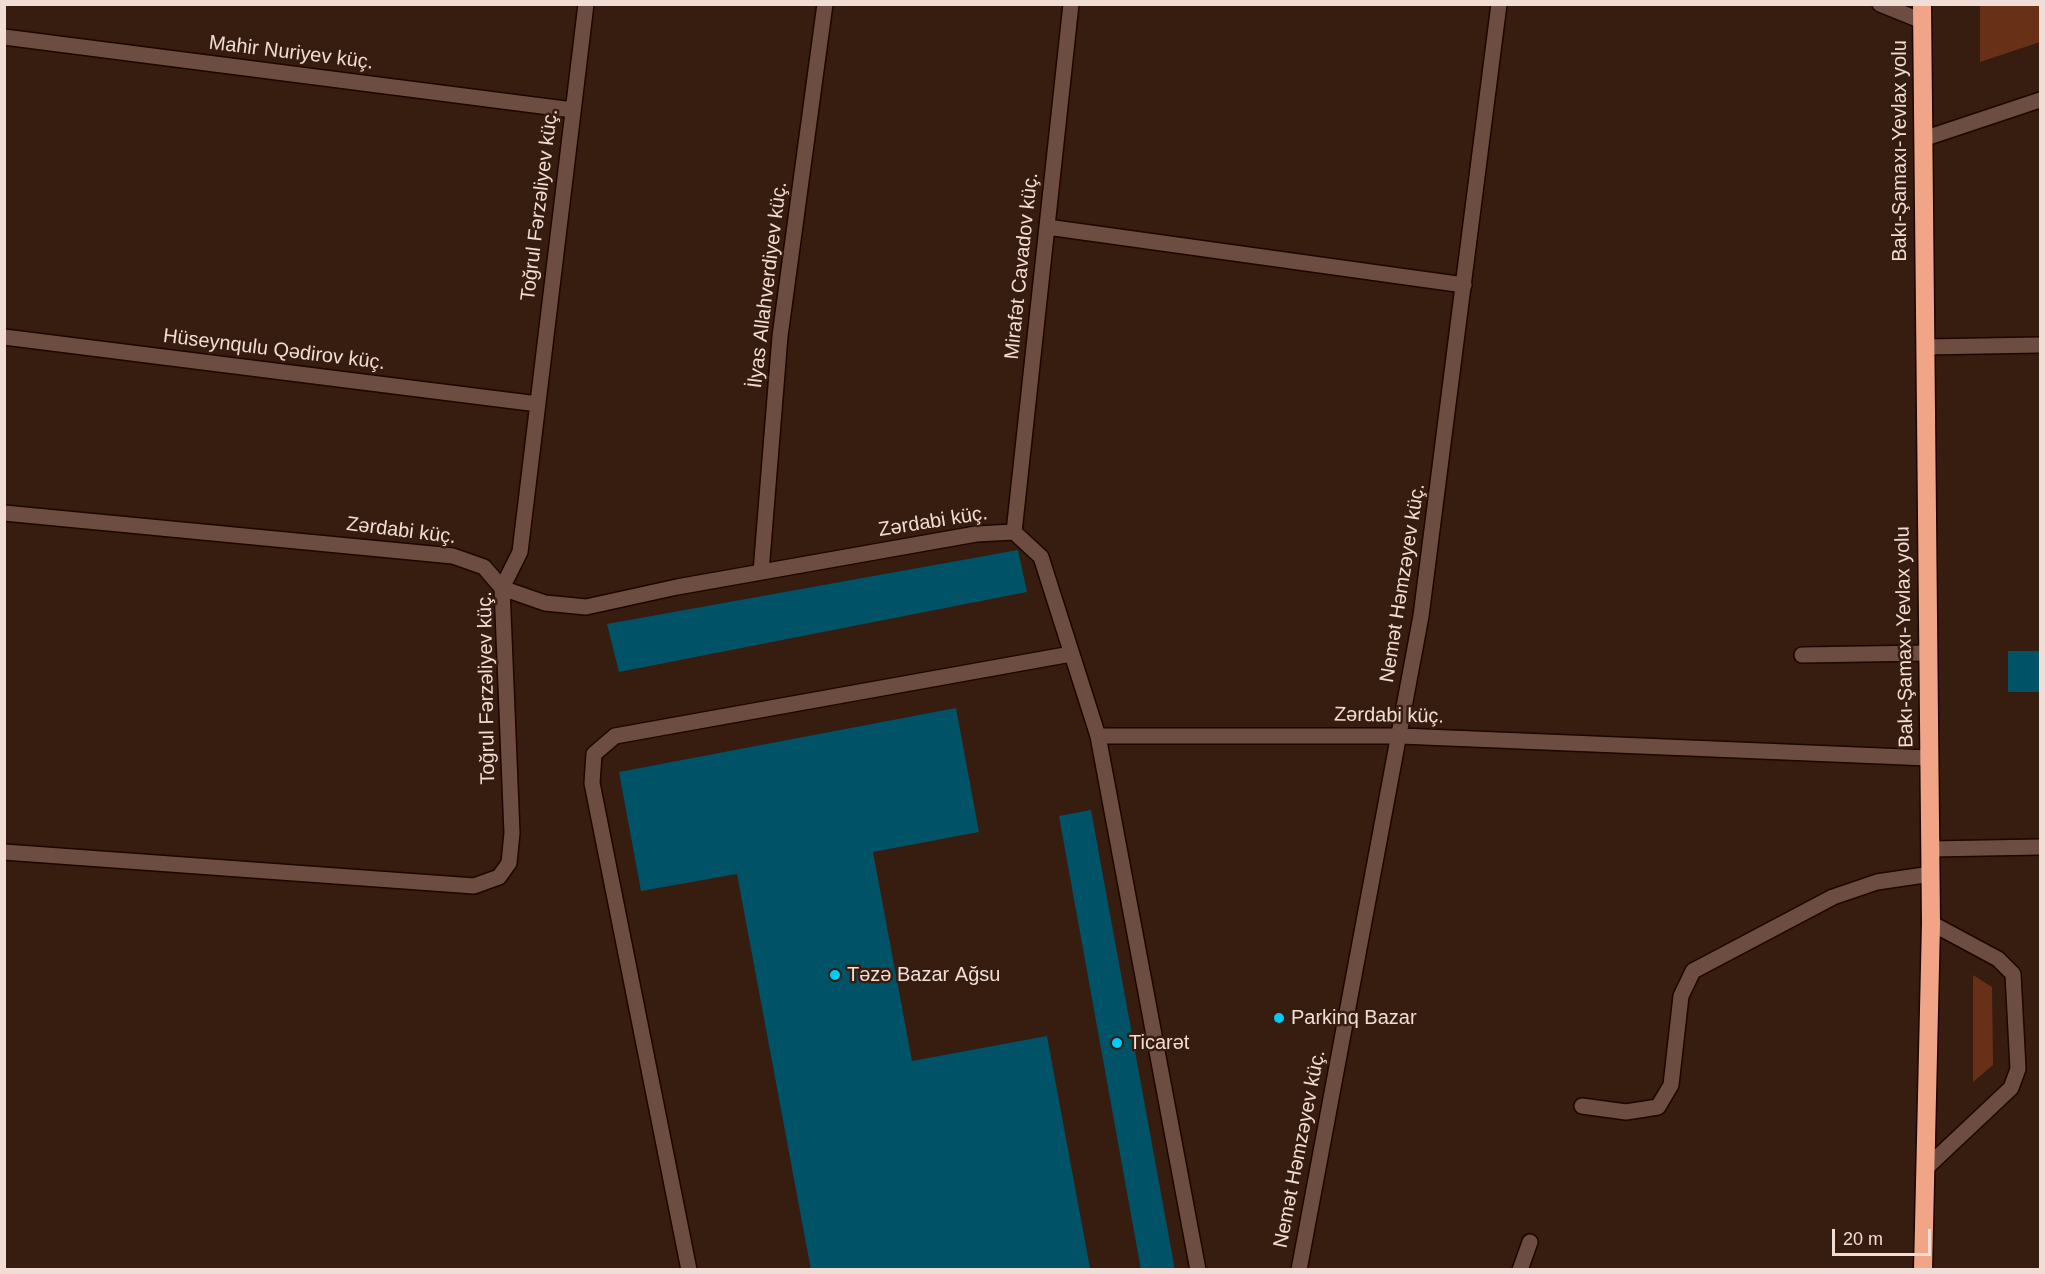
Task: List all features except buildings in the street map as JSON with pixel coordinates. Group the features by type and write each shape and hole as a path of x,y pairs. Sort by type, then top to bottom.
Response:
{"highway":[{"name":"Bakı-Şamaxı-Yevlax yolu","path":"1922,13 1931,874 1923,1269"}],"street":[{"name":"Toğrul Fərzəliyev küç.","path":"4,852 474,886 499,877 510,863 512,833 502,588 520,552 586,4"},
{"name":"İlyas Allahverdiyev küç.","path":"761,572 780,336 825,4"},
{"name":"Mirafət Cavadov küç.","path":"1014,532 1071,4"},
{"name":"Nemət Həmzəyev küç.","path":"1299,1269 1401,736 1425,592 1499,4"},
{"path":"1880,4 1922,13"},
{"name":"Mahir Nuriyev küç.","path":"4,37 573,110"},
{"path":"1923,139 2040,100"},
{"path":"1047,227 1464,285"},
{"name":"Hüseynqulu Qədirov küç.","path":"4,338 537,404"},
{"path":"1924,347 2040,345"},
{"name":"Zərdabi küç.","path":"4,513 453,556 484,567 502,588 545,603 586,607 761,572 975,534 1014,532 1041,557 1098,736 1401,736 1929,758"},
{"path":"689,1269 592,783 594,754 615,736 1071,654"},
{"path":"1802,655 1928,654"},
{"path":"1098,736 1198,1269"},
{"path":"1930,849 2040,847"},
{"path":"1582,1106 1626,1112 1658,1107 1671,1085 1681,996 1693,971 1833,897 1877,882 1931,874"},
{"path":"1925,1169 2011,1088 2018,1069 2013,974 1998,959 1931,923"},
{"path":"1520,1269 1530,1242"}],"shaded area":[{"path":"1980,5 2040,5 2040,42 1980,62"},
{"path":"1973,975 1992,987 1993,1065 1973,1082"}],"place":[{"name":"Təzə Bazar Ağsu","path":"835,975"},
{"name":"Parkinq Bazar","path":"1279,1018"},
{"name":"Ticarət","path":"1117,1043"}]}
